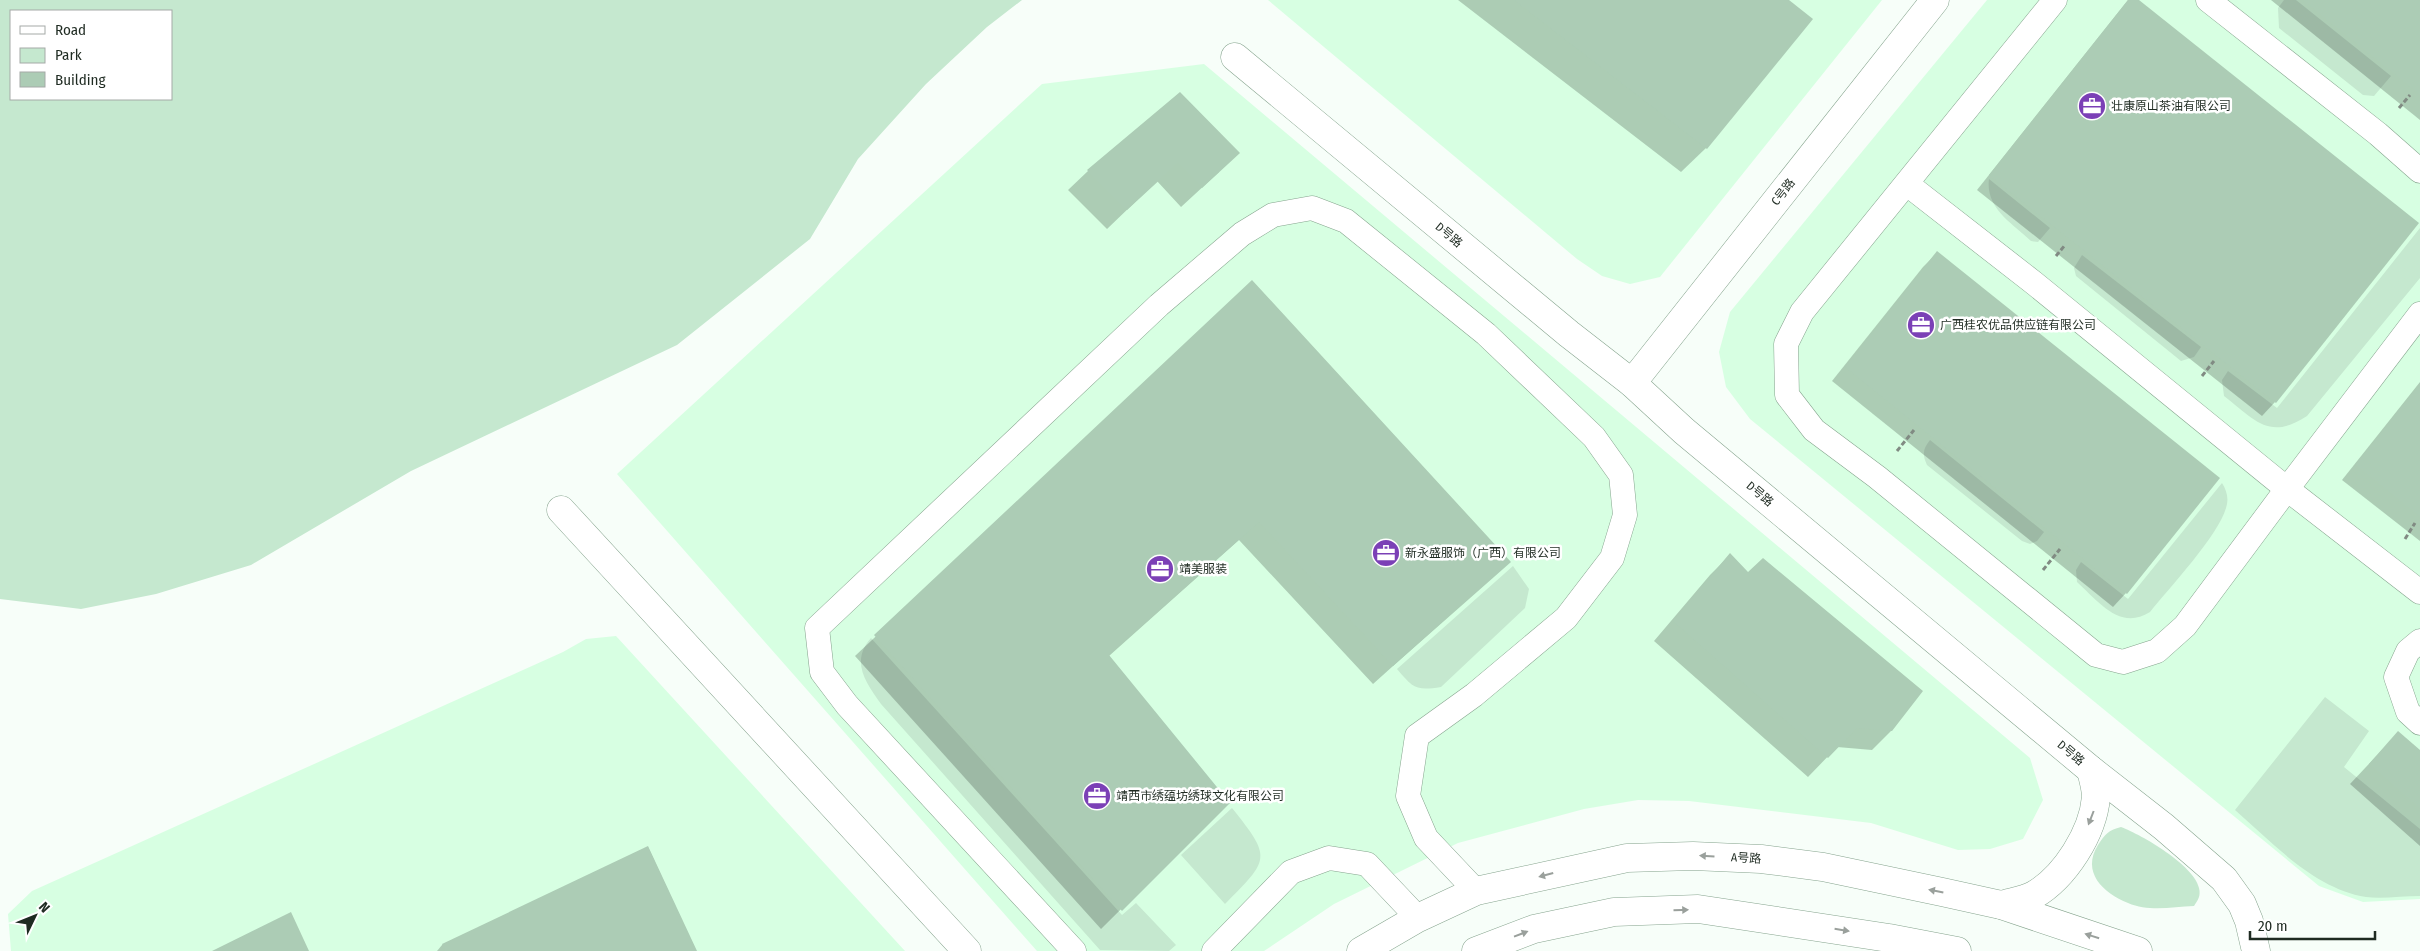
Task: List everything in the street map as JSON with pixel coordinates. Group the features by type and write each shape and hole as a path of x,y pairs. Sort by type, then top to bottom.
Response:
{"street":[{"name":"C号路","path":"1632,384 1935,0"},
{"name":"D号路","path":"1235,57 1561,328 1632,384 1684,430 2091,770 2164,827 2224,879 2242,904 2249,921 2256,951"},
{"path":"560,510 967,951"},
{"path":"2001,905 2033,895 2058,876 2070,859 2093,812 2096,795 2091,770"},
{"name":"A号路","path":"1361,951 1418,918 1476,891 1627,858 1693,856 1761,859 1823,867 2001,905 2138,951"},
{"path":"1476,951 1534,929 1614,912 1698,909 1889,938 1957,951"}],"lane":[{"path":"2056,0 1802,312 1786,344 1787,394 1814,430 1877,476 2096,655 2123,662 2157,651 2184,626 2420,314"},
{"path":"2208,0 2378,134 2420,171"},
{"path":"1907,184 2034,283 2287,489 2420,592"},
{"path":"1074,951 847,705 822,672 817,628 1159,305 1242,234 1274,215 1312,208 1346,221 1486,334 1594,436 1621,475 1625,515 1612,558 1566,618 1474,695 1417,736 1408,796 1426,838 1476,891"},
{"path":"2420,641 2408,651 2396,677 2408,712 2420,723"},
{"path":"1214,951 1291,872 1329,858 1367,864 1418,918"}],"shaded area":[{"path":"1268,0 1882,0 1660,277 1630,284 1602,276 1577,259"},
{"path":"1987,0 2420,0 2420,899 2363,902 2319,886 1750,419 1726,387 1719,352 1730,312"},
{"path":"1204,64 2030,758 2043,800 2023,839 1990,849 1958,850 1871,823 1689,801 1638,800 1584,809 1458,843 1334,904 1264,951 1037,951 617,474 1042,84"},
{"path":"616,636 905,951 11,951 8,914 32,891 563,652 586,639"}],"green space":[{"path":"0,0 1022,0 987,27 926,84 858,159 810,239 677,345 411,471 251,565 156,594 81,609 0,599"},
{"path":"2284,0 2296,0 2391,76 2374,96 2363,95 2279,28 2278,8"},
{"path":"1989,179 2050,228 2038,242 2031,241 2009,222 1996,207 1991,199"},
{"path":"2420,228 2420,278 2307,416 2282,427 2272,427 2254,419 2224,396 2222,380 2228,371 2277,408"},
{"path":"2082,255 2201,347 2194,357 2181,361 2076,276 2074,268"},
{"path":"1930,440 2044,532 2037,541 2030,544 2022,541 1927,465 1924,452"},
{"path":"2222,483 2227,498 2226,508 2214,533 2150,612 2139,617 2129,618 2110,612 2077,582 2076,570 2081,562 2128,599"},
{"path":"1513,566 1529,589 1525,608 1441,687 1426,689 1411,684 1397,669"},
{"path":"871,638 1122,915 1136,903 1176,945 1169,951 1100,950 881,704 862,672 862,655"},
{"path":"2325,697 2369,731 2344,767 2420,829 2420,896 2366,897 2347,892 2329,884 2311,874 2279,850 2235,810"},
{"path":"1232,808 1254,838 1259,848 1260,858 1258,867 1251,877 1225,904 1181,855"},
{"path":"2121,827 2154,844 2188,870 2195,879 2200,891 2199,898 2194,906 2161,908 2136,906 2110,894 2103,887 2093,873 2093,855 2105,835"}],"building":[{"path":"1514,0 1789,0 1813,19 1707,149"},
{"path":"2128,0 2139,0 2419,223 2276,403 1989,175"},
{"path":"2302,0 2420,0 2420,95"},
{"path":"1180,92 1240,153 1202,188 1178,163 1127,210 1087,170"},
{"path":"1937,251 2220,478 2127,594 1845,367"},
{"path":"1252,280 1511,562 1393,666 1259,522 1109,655 1230,803 1122,911 874,635"},
{"path":"2420,383 2420,517 2355,465"},
{"path":"1730,553 1748,572 1763,558 1923,691 1892,731 1857,728 1828,758 1673,621"},
{"path":"2398,731 2420,750 2420,809 2369,764"},
{"path":"648,846 697,951 445,951 442,944"},
{"path":"291,912 309,951 212,951"}],"place":[{"name":"壮康原山茶油有限公司","path":"2092,106"},
{"name":"广西桂农优品供应链有限公司","path":"1921,325"},
{"name":"新永盛服饰（广西）有限公司","path":"1386,553"},
{"name":"靖美服装","path":"1160,569"},
{"name":"靖西市绣蕴坊绣球文化有限公司","path":"1097,796"}]}
